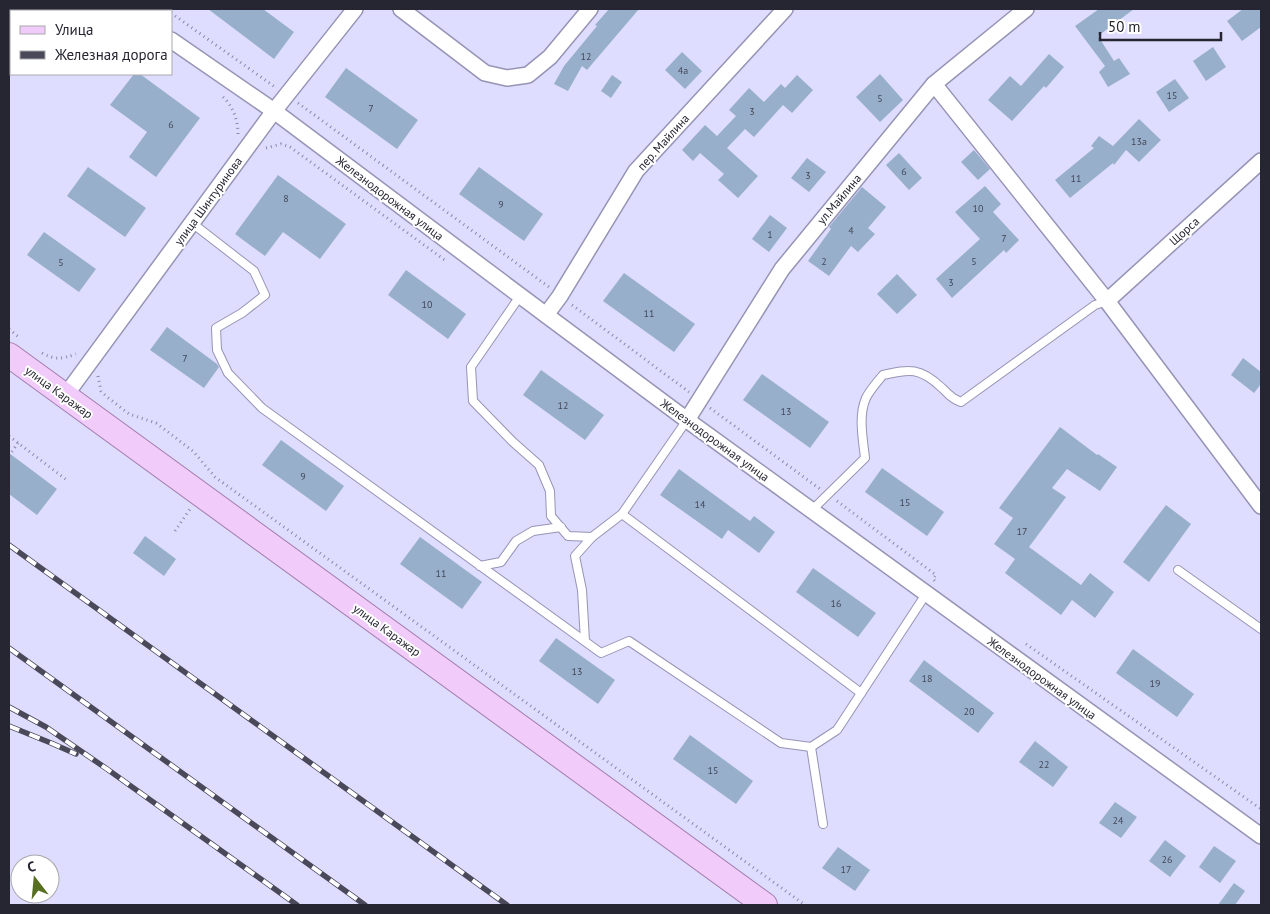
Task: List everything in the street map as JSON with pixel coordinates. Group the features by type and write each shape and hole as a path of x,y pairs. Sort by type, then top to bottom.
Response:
{"main road":[{"name":"улица Каражар","path":"16,348 65,396 765,905"}],"street":[{"name":"улица Шинтуринова","path":"65,396 274,111 355,9"},
{"path":"402,9 485,73 507,78 528,75 550,57 590,9"},
{"name":"пер. Майлина","path":"546,315 560,296 636,171 785,9"},
{"name":"ул.Майлина","path":"687,420 782,269 934,84 1026,9"},
{"name":"Железнодорожная улица","path":"172,41 274,111 687,420 1261,836"},
{"path":"934,84 1107,301 1260,501"},
{"name":"Щорса","path":"1107,301 1261,161"}],"lane":[{"path":"192,223 254,271 265,295 242,313 216,328 217,350 228,373 262,408 601,653 629,641 781,743 811,746 837,730 926,594"},
{"path":"520,296 470,366 473,401 513,442 539,465 550,491 551,516 561,528 568,536 592,537"},
{"path":"812,510 864,458 863,408 867,397 883,375 905,370 928,375 952,399 961,402 1095,305 1107,301"},
{"path":"585,641 582,590 575,556 592,537 622,514 687,420"},
{"path":"622,514 861,692"},
{"path":"480,566 501,562 516,541 533,531 561,528"},
{"path":"1178,570 1261,629"},
{"path":"811,746 823,824"}],"path":[{"path":"172,13 287,95 828,494 936,575 933,579 941,585"},
{"path":"217,92 225,98 234,112 238,132 236,140"},
{"path":"9,329 16,348"},
{"path":"38,351 50,358 58,359 76,354"},
{"path":"9,436 68,481"},
{"path":"9,456 18,443"},
{"path":"1021,641 1261,809"}],"building":[{"path":"208,9 263,9 294,32 274,59"},
{"path":"609,9 639,9 587,70 582,66 568,91 554,84 564,66"},
{"path":"1099,9 1134,9 1098,36 1114,61 1119,58 1130,74 1108,87 1099,72 1105,66 1075,26"},
{"path":"1243,9 1261,9 1261,27 1242,41 1227,21"},
{"path":"1213,47 1226,67 1206,81 1193,61"},
{"path":"682,52 702,71 685,89 665,70"},
{"path":"1049,54 1064,67 1046,88 1044,86 1012,121 988,100 1010,76 1021,86"},
{"path":"346,68 418,120 397,149 325,97"},
{"path":"880,74 903,100 880,122 856,97"},
{"path":"133,75 141,75 200,118 156,177 129,157 147,132 110,105"},
{"path":"612,75 622,82 611,98 601,91"},
{"path":"797,75 813,90 792,113 783,105 754,137 745,129 727,148 758,176 738,198 718,180 724,174 700,153 693,161 682,150 705,125 717,136 736,116 729,110 749,88 764,102 781,84 785,88"},
{"path":"1175,79 1189,98 1169,112 1156,92"},
{"path":"1139,119 1161,140 1139,162 1126,150 1114,165 1113,163 1070,198 1055,180 1094,148 1091,146 1099,136 1113,146"},
{"path":"974,150 990,169 978,180 961,162"},
{"path":"899,153 922,178 909,190 886,165"},
{"path":"807,158 826,172 809,192 791,178"},
{"path":"88,167 146,208 125,237 67,196"},
{"path":"479,167 543,214 524,241 459,194"},
{"path":"278,175 346,224 320,259 283,232 265,256 235,234"},
{"path":"985,186 1001,204 993,212 1019,240 1006,253 1004,250 952,298 936,279 980,239 955,212"},
{"path":"862,187 886,207 868,228 875,234 858,252 851,246 829,276 808,261 831,229 829,227"},
{"path":"770,215 787,228 769,252 752,239"},
{"path":"44,232 96,269 79,292 27,255"},
{"path":"406,270 466,314 448,339 388,295"},
{"path":"624,273 695,324 674,352 603,301"},
{"path":"897,274 917,295 897,314 877,294"},
{"path":"167,327 219,367 204,388 150,350"},
{"path":"1243,358 1261,372 1261,384 1254,393 1231,375"},
{"path":"541,370 604,415 585,440 523,395"},
{"path":"762,374 829,422 810,448 743,400"},
{"path":"1060,427 1097,455 1117,467 1100,491 1067,469 1052,488 1066,497 1029,547 1081,585 1090,573 1114,592 1095,618 1072,600 1061,615 1005,573 1015,559 994,544 1013,518 999,508"},
{"path":"281,440 344,486 326,511 262,465"},
{"path":"9,453 57,489 37,515 9,494"},
{"path":"882,468 944,512 927,536 865,492"},
{"path":"679,469 750,521 754,516 775,532 759,553 728,530 722,539 660,495"},
{"path":"1166,505 1191,524 1149,582 1123,562"},
{"path":"145,536 176,559 164,576 133,553"},
{"path":"420,537 482,582 462,609 400,564"},
{"path":"813,568 876,613 858,637 796,592"},
{"path":"556,638 615,680 598,704 539,661"},
{"path":"1133,649 1194,694 1177,717 1116,673"},
{"path":"924,660 994,713 978,733 909,681"},
{"path":"690,735 753,781 736,804 673,759"},
{"path":"1035,741 1068,767 1053,787 1019,762"},
{"path":"1115,802 1137,817 1121,838 1099,823"},
{"path":"1165,840 1186,856 1170,877 1149,861"},
{"path":"1214,846 1236,861 1220,883 1199,867"},
{"path":"838,847 870,870 855,891 822,868"},
{"path":"1234,883 1245,891 1235,905 1218,905"}],"railway":[{"path":"9,545 507,905"},
{"path":"9,648 365,905"},
{"path":"9,707 46,727 297,905"},
{"path":"9,726 76,754"}]}
